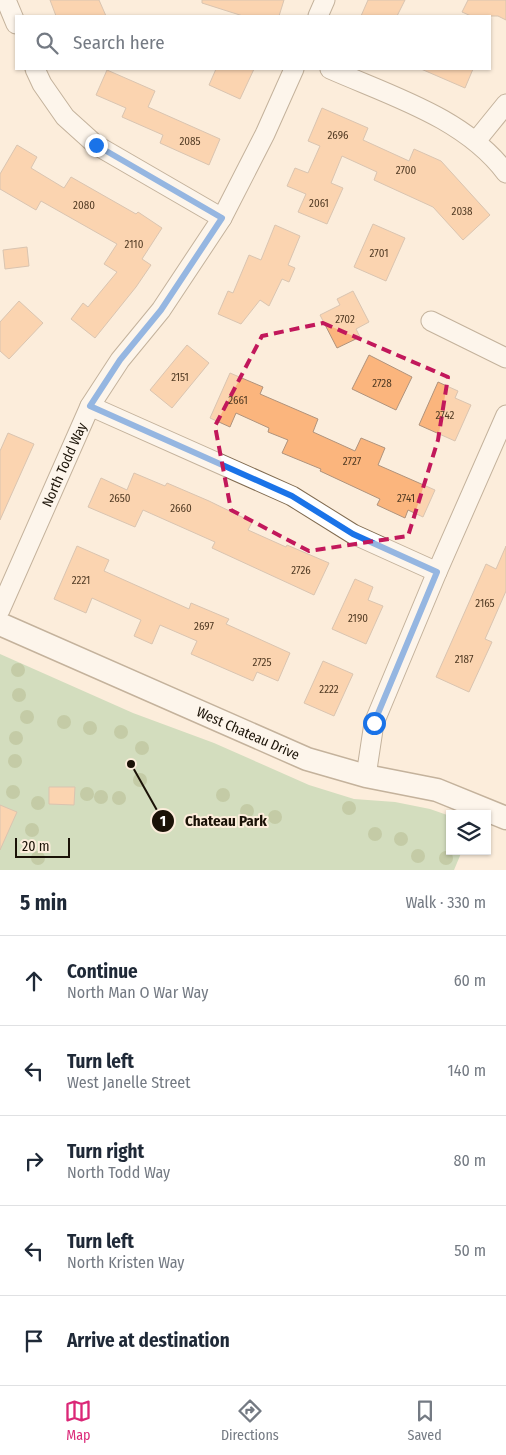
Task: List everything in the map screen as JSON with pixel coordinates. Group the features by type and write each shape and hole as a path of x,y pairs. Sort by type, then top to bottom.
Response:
{"street":[{"path":"6,0 15,22"},
{"path":"318,15 325,0"},
{"path":"35,70 42,84 65,117 96,145 222,218"},
{"name":"North Todd Way","path":"0,610 90,406 120,360 161,310 222,218 265,134 294,70"},
{"path":"332,70 446,121 476,141 498,162 506,173"},
{"path":"476,141 506,104"},
{"path":"431,321 506,358"},
{"path":"90,406 292,496 353,534 437,572"},
{"path":"366,776 374,723 437,572 506,416"},
{"name":"West Chateau Drive","path":"0,624 307,759 366,776 437,790 506,818"}],"highlighted area":[{"path":"323,323 448,377 438,440 408,536 309,551 231,510 215,426 262,336"}],"green space":[{"path":"0,654 133,713 214,743 309,785 354,799 395,802 430,809 446,815 446,855 460,855 454,870 0,870"}],"building":[{"path":"50,0 99,0 106,15 56,15"},
{"path":"202,0 284,0 279,15 240,15 202,3"},
{"path":"368,0 405,0 398,15 361,15"},
{"path":"468,0 506,0 506,20 498,16 469,15 462,12"},
{"path":"107,70 155,91 148,107 220,139 209,165 160,143 163,135 122,117 126,108 96,95"},
{"path":"216,70 254,70 240,99 209,85"},
{"path":"423,70 473,70 465,88"},
{"path":"322,108 368,128 363,140 409,161 414,149 441,161 490,215 463,240 433,207 374,180 377,172 342,156 331,183 343,188 327,224 298,212 306,194 287,186 295,168 308,173 320,146 308,141"},
{"path":"17,145 37,157 31,168 64,188 71,177 136,214 138,212 162,228 142,259 151,265 95,338 71,319 83,303 88,307 117,272 104,264 117,244 41,201 36,210 0,189 0,174"},
{"path":"373,224 405,238 386,281 354,267"},
{"path":"275,225 300,236 288,265 295,268 289,282 282,279 269,306 260,300 241,324 218,314 228,291 233,293 249,255 261,260"},
{"path":"27,247 29,266 5,269 3,250"},
{"path":"353,291 369,322 356,329 360,337 337,348 320,315 340,305 337,299"},
{"path":"19,301 43,323 9,359 0,351 0,322"},
{"path":"187,345 209,363 172,408 150,390"},
{"path":"369,355 412,377 396,410 352,389"},
{"path":"230,373 263,387 260,394 318,419 313,432 355,451 361,438 385,448 378,465 435,490 423,517 408,510 405,518 377,505 380,499 320,471 321,469 282,453 288,440 268,432 269,428 236,413 230,427 210,418"},
{"path":"438,382 458,391 455,398 471,405 455,441 419,425"},
{"path":"8,433 34,444 0,520 0,451"},
{"path":"134,473 165,486 167,483 209,501 252,522 248,530 329,563 314,595 212,548 215,542 143,510 135,527 88,507 101,478 127,490"},
{"path":"77,546 109,560 104,571 189,609 191,603 229,619 226,624 290,653 278,681 257,672 253,681 191,654 197,641 160,625 152,644 134,636 141,620 92,598 86,613 54,599"},
{"path":"506,546 506,591 485,639 492,642 469,692 436,677 486,564 496,569"},
{"path":"355,579 373,587 368,600 383,606 366,644 332,629"},
{"path":"323,661 353,674 334,716 304,703"},
{"path":"49,787 75,787 74,805 49,804"},
{"path":"0,805 17,812 0,850"}],"place":[{"name":"Chateau Park","path":"131,764"}],"route":[{"path":"96,145 222,218 161,310 120,360 90,406 292,496 353,534 437,572 374,723"}]}
